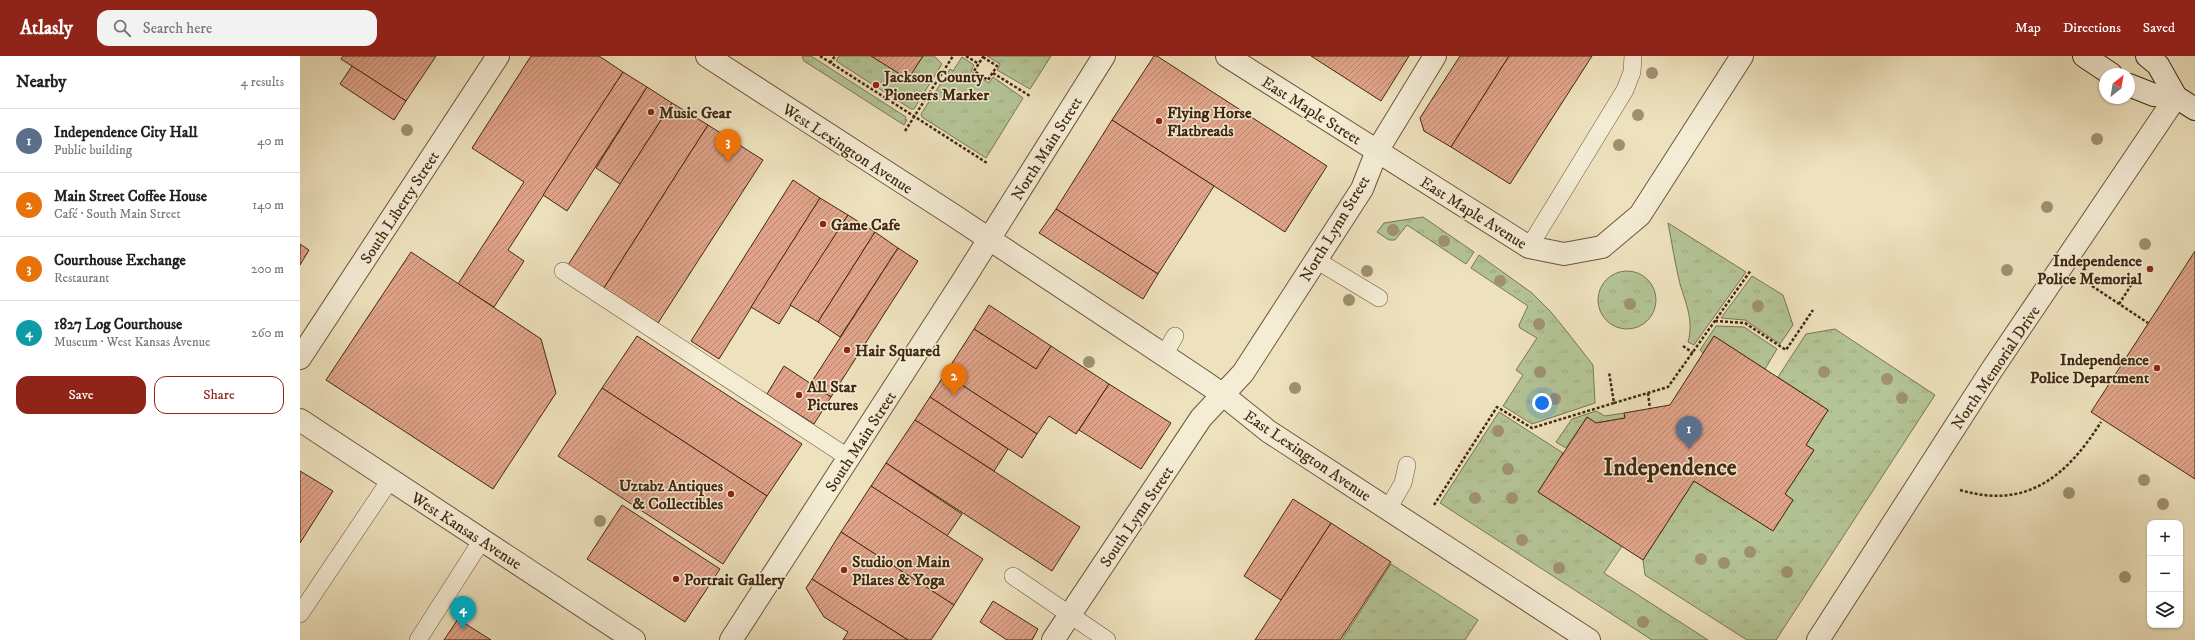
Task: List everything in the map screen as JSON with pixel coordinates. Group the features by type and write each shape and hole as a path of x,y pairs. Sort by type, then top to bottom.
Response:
{"street":[{"name":"South Liberty Street","path":"300,358 498,56"},
{"name":"West Lexington Avenue","path":"707,56 989,241"},
{"name":"North Main Street","path":"989,241 1104,56"},
{"name":"East Maple Street","path":"1227,56 1377,151"},
{"name":"North Lynn Street","path":"1222,394 1243,373 1362,189 1377,151 1435,56"},
{"name":"East Maple Avenue","path":"1377,151 1529,247 1564,254 1602,247 1640,215 1742,56"},
{"path":"2084,56 2102,68"},
{"path":"2147,56 2158,64 2176,97"},
{"path":"2135,87 2154,95 2176,97 2195,109"},
{"name":"North Memorial Drive","path":"1818,640 1990,371 2176,97"},
{"name":"East Lexington Avenue","path":"989,241 1222,394 1268,431 1590,640"},
{"name":"South Main Street","path":"731,640 989,241"},
{"name":"South Lynn Street","path":"1053,640 1201,418 1222,394"},
{"name":"West Kansas Avenue","path":"300,420 634,640"}],"lane":[{"path":"1529,247 1625,90 1632,72 1633,56"},
{"path":"1316,260 1379,298"},
{"path":"563,271 849,458"},
{"path":"1164,355 1175,336"},
{"path":"1388,509 1403,483 1407,465"},
{"path":"300,614 390,480"},
{"path":"418,640 482,540"},
{"path":"1013,576 1107,640"}],"path":[{"path":"820,56 987,163"},
{"path":"830,63 835,56"},
{"path":"905,131 953,56"},
{"path":"966,56 979,64"},
{"path":"983,57 997,66 988,80 974,71 979,64 983,57"},
{"path":"993,73 1030,96"},
{"path":"1434,505 1497,407 1532,428 1668,387 1751,270"},
{"path":"2119,304 2140,273"},
{"path":"2092,286 2148,323"},
{"path":"1715,321 1745,323 1786,350 1813,310"},
{"path":"1683,346 1693,353"},
{"path":"1609,372 1614,403"},
{"path":"1648,393 1650,409"},
{"path":"1960,490 1978,496 1994,497 2013,495 2048,481 2071,463 2101,422"}],"green space":[{"path":"802,56 811,56 906,117 905,119 907,120 904,125 804,61"},
{"path":"839,56 871,56 908,79 923,56 934,56 942,64 914,109 911,109 836,61"},
{"path":"987,56 1051,56 1030,89 997,70 1000,64"},
{"path":"962,57 974,65 971,71 989,83 993,77 1023,98 986,158 922,117 921,114 950,69 953,71"},
{"path":"1423,217 1474,252 1466,264 1407,225 1395,240 1389,240 1377,232 1384,223"},
{"path":"1668,223 1746,272 1694,345 1688,342 1690,334 1690,320 1678,276"},
{"path":"1479,255 1532,293 1551,312 1568,333 1593,365 1595,403 1532,424 1503,406 1523,375 1516,370 1537,338 1520,328 1519,325 1528,306 1471,268"},
{"path":"1627,271 1643,276 1651,284 1656,300 1651,316 1643,324 1627,329 1611,324 1603,316 1598,300 1603,284 1611,276"},
{"path":"1752,276 1783,295 1793,325 1780,344 1745,320 1721,318"},
{"path":"1716,326 1744,327 1777,349 1765,369 1714,336 1703,353 1700,350"},
{"path":"1835,329 1935,395 1776,640 1747,640 1645,575 1643,560 1694,481 1773,531 1793,500 1785,494 1814,450 1806,445 1828,410 1778,377 1806,334"},
{"path":"1596,411 1605,416 1624,413 1625,418 1596,423 1587,417 1566,448 1556,442 1572,419"},
{"path":"1499,412 1563,453 1538,492 1622,546 1604,573 1708,640 1652,640 1440,503"},
{"path":"1391,564 1478,620 1465,640 1342,640"}],"building":[{"path":"343,56 436,56 406,101 341,59"},
{"path":"531,56 599,56 623,72 508,250 524,261 494,307 458,284 524,182 472,148"},
{"path":"871,56 923,56 908,79"},
{"path":"1154,56 1157,56 1327,166 1285,232 1112,120"},
{"path":"1311,56 1409,56 1381,101"},
{"path":"1460,56 1509,56 1451,147 1424,131 1420,118"},
{"path":"1509,56 1592,56 1510,184 1451,147"},
{"path":"352,66 406,101 394,120 340,84"},
{"path":"623,72 647,87 567,211 543,195"},
{"path":"647,87 672,103 620,184 596,168"},
{"path":"672,103 708,125 604,288 568,265"},
{"path":"1112,120 1214,186 1158,274 1056,209"},
{"path":"708,125 763,160 658,323 604,288"},
{"path":"793,180 820,198 719,359 691,341"},
{"path":"820,198 848,215 779,324 751,307"},
{"path":"1056,209 1158,274 1143,299 1039,233"},
{"path":"848,215 875,232 818,322 790,305"},
{"path":"875,232 898,248 840,337 818,322"},
{"path":"300,244 309,250 300,265"},
{"path":"898,248 918,261 831,397 811,383"},
{"name":"Independence Police Department","path":"2195,251 2195,479 2091,412"},
{"path":"411,252 541,339 556,393 493,489 326,380"},
{"path":"989,305 1051,346 1036,369 974,329"},
{"path":"974,329 1036,369 1051,346 1109,384 1076,434 1049,416 1037,434 945,374"},
{"path":"637,336 802,444 767,496 602,388"},
{"path":"1714,336 1828,410 1806,445 1814,450 1785,494 1793,500 1773,531 1694,481 1643,560 1538,492 1587,417 1596,423 1625,418 1624,413 1670,405"},
{"name":"All Star Pictures","path":"784,366 831,397 814,424 767,394"},
{"path":"945,374 1037,434 1022,458 930,397"},
{"path":"1109,384 1171,423 1141,469 1079,430"},
{"path":"602,388 767,496 723,564 558,456"},
{"path":"930,397 1008,449 994,471 915,420"},
{"path":"915,420 1080,527 1052,571 886,463"},
{"path":"886,463 962,514 947,536 871,486"},
{"path":"300,471 333,491 300,543"},
{"path":"871,486 983,559 954,605 841,532"},
{"path":"1293,499 1331,523 1281,600 1244,576"},
{"path":"622,505 720,569 685,622 587,559"},
{"path":"1331,523 1391,562 1340,640 1255,640"},
{"path":"841,532 954,605 931,640 908,640 812,579"},
{"path":"812,579 908,640 843,640 848,632 824,617 806,588"},
{"path":"993,601 1038,629 1032,640 1007,640 980,622"},
{"path":"458,619 491,640 444,640"}],"place":[{"name":"Jackson County Pioneers Marker","path":"876,85"},
{"name":"Music Gear","path":"651,112"},
{"name":"Flying Horse Flatbreads","path":"1159,121"},
{"name":"Courthouse Exchange","path":"728,162"},
{"name":"Game Cafe","path":"823,224"},
{"name":"Independence Police Memorial","path":"2150,269"},
{"name":"Hair Squared","path":"847,350"},
{"name":"Independence Police Department","path":"2157,368"},
{"name":"All Star Pictures","path":"799,395"},
{"name":"Main Street Coffee House","path":"954,396"},
{"name":"Independence City Hall","path":"1689,449"},
{"name":"Uztabz Antiques & Collectibles","path":"731,494"},
{"name":"Studio on Main Pilates & Yoga","path":"844,570"},
{"name":"Portrait Gallery","path":"676,579"},
{"name":"1827 Log Courthouse","path":"463,629"}],"district":[{"name":"Independence","path":"1670,467"}]}
